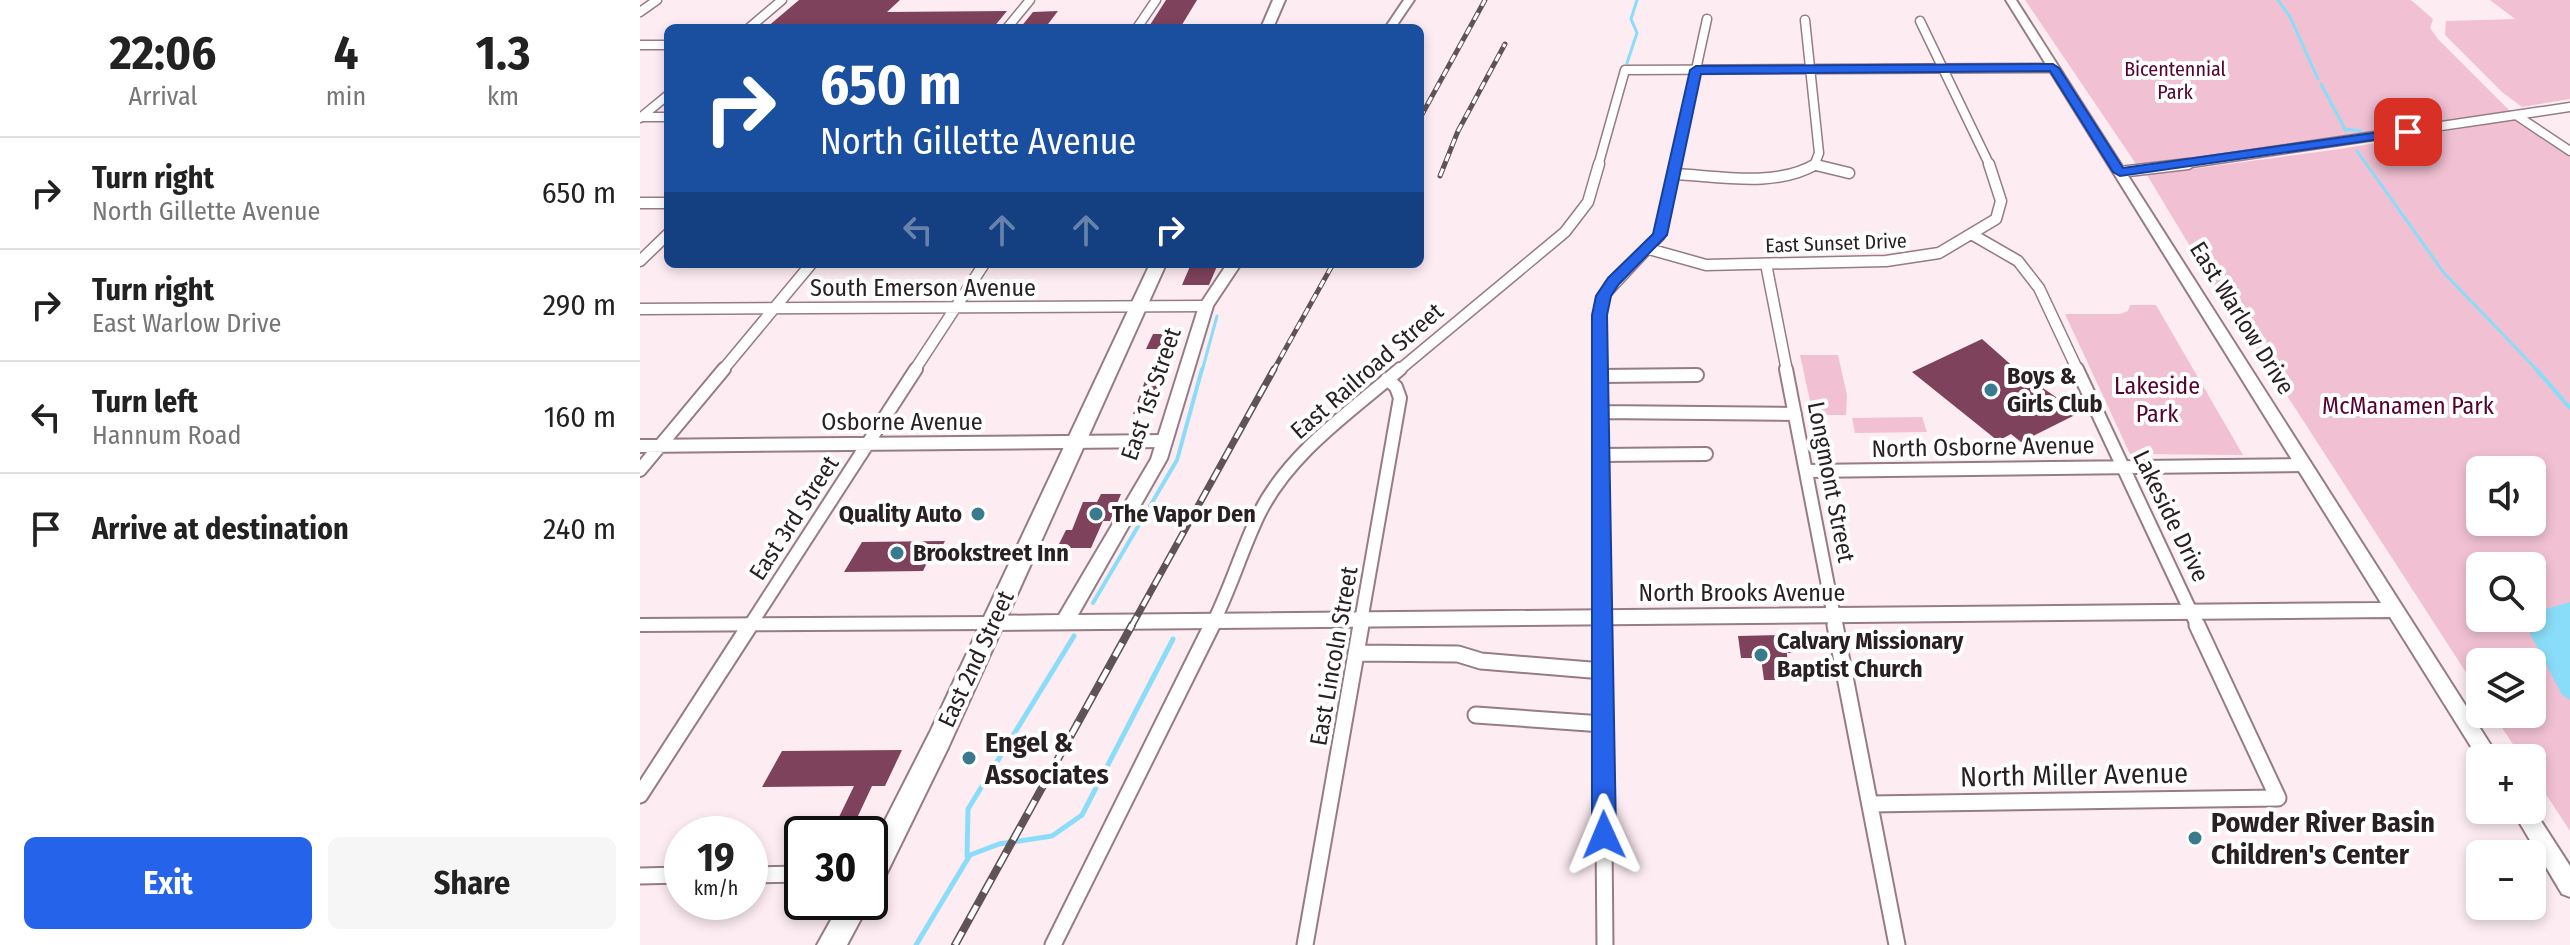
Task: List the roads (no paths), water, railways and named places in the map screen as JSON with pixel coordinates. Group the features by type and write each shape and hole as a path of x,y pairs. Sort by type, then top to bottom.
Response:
{"main road":[{"path":"1269,24 1279,0"},
{"name":"East 2nd Street","path":"888,840 1156,268"},
{"path":"831,945 846,920"}],"street":[{"path":"640,12 657,0"},
{"path":"754,24 782,0"},
{"path":"1010,24 1030,0"},
{"path":"1140,24 1156,0"},
{"path":"1393,24 1409,0"},
{"name":"East Warlow Drive","path":"2011,0 2480,744"},
{"path":"1605,945 1599,315 1603,296 1614,281 1660,235 1707,19"},
{"path":"1805,20 1819,153 1816,165"},
{"name":"East Sunset Drive","path":"1649,249 1706,265 1913,258 1939,253 1996,219 2001,201 1997,181 1920,21"},
{"path":"640,45 664,45"},
{"path":"1696,70 2053,68"},
{"name":"East Railroad Street","path":"1053,945 1215,620 1260,512 1282,478 1317,439 1565,232 1588,202 1625,70 1696,70"},
{"path":"641,117 664,98"},
{"path":"2120,172 2263,155 2570,107"},
{"path":"2516,115 2570,151"},
{"path":"641,117 664,117"},
{"path":"1674,174 1779,176 1801,173 1816,165 1849,173"},
{"path":"640,203 664,203"},
{"name":"Lakeside Drive","path":"1973,235 1995,246 2029,273 2193,613 2278,798"},
{"path":"640,261 664,238"},
{"name":"Longmont Street","path":"1766,264 1897,945"},
{"path":"640,470 808,268"},
{"name":"East 3rd Street","path":"640,795 981,268"},
{"name":"East 1st Street","path":"1064,622 1159,459 1206,306 1231,268"},
{"name":"South Emerson Avenue","path":"640,309 1206,306"},
{"path":"1600,376 1697,375"},
{"name":"East Lincoln Street","path":"1305,945 1400,398 1396,387 1387,379"},
{"path":"1600,412 1795,414"},
{"name":"Osborne Avenue","path":"640,446 1165,441"},
{"path":"1601,455 1706,454"},
{"name":"North Osborne Avenue","path":"1806,471 2305,465"},
{"name":"North Brooks Avenue","path":"992,623 1363,622 2396,610"},
{"path":"640,625 992,623"},
{"path":"1358,653 1458,654 1481,661 1603,671"},
{"path":"1476,715 1603,724"},
{"name":"North Miller Avenue","path":"1870,804 2278,798"},
{"path":"2531,824 2570,886"},
{"path":"640,876 664,875"}],"water":[{"path":"2570,602 2570,700 2562,695 2546,664 2546,648 2538,648 2529,632 2546,632 2546,609"}],"waterway":[{"path":"1627,63 1637,33 1631,19 1637,0"},
{"path":"2278,0 2290,17 2318,79"},
{"path":"2321,84 2345,129"},
{"path":"2345,129 2361,131"},
{"path":"2357,151 2444,273 2538,371"},
{"path":"1202,371 1217,316"},
{"path":"1093,603 1177,460 1202,369"},
{"path":"2536,369 2570,408"},
{"path":"967,856 968,809 1074,636"},
{"path":"916,945 970,855 999,844 1052,836 1082,815 1173,639"}],"railway":[{"path":"1424,111 1485,0"},
{"path":"1440,176 1458,131 1505,44"},
{"path":"1273,371 1331,268"},
{"path":"1131,627 1274,369"},
{"path":"955,945 1132,625"}],"place":[{"name":"Boys & Girls Club","path":"1991,390"},
{"name":"Quality Auto","path":"978,514"},
{"name":"The Vapor Den","path":"1096,514"},
{"name":"Brookstreet Inn","path":"897,553"},
{"name":"Calvary Missionary Baptist Church","path":"1761,655"},
{"name":"Engel & Associates","path":"969,758"},
{"name":"Powder River Basin Children's Center","path":"2195,838"}],"park label":[{"name":"Bicentennial Park","path":"2175,80"},
{"name":"Lakeside Park","path":"2157,400"},
{"name":"McManamen Park","path":"2408,406"}]}
